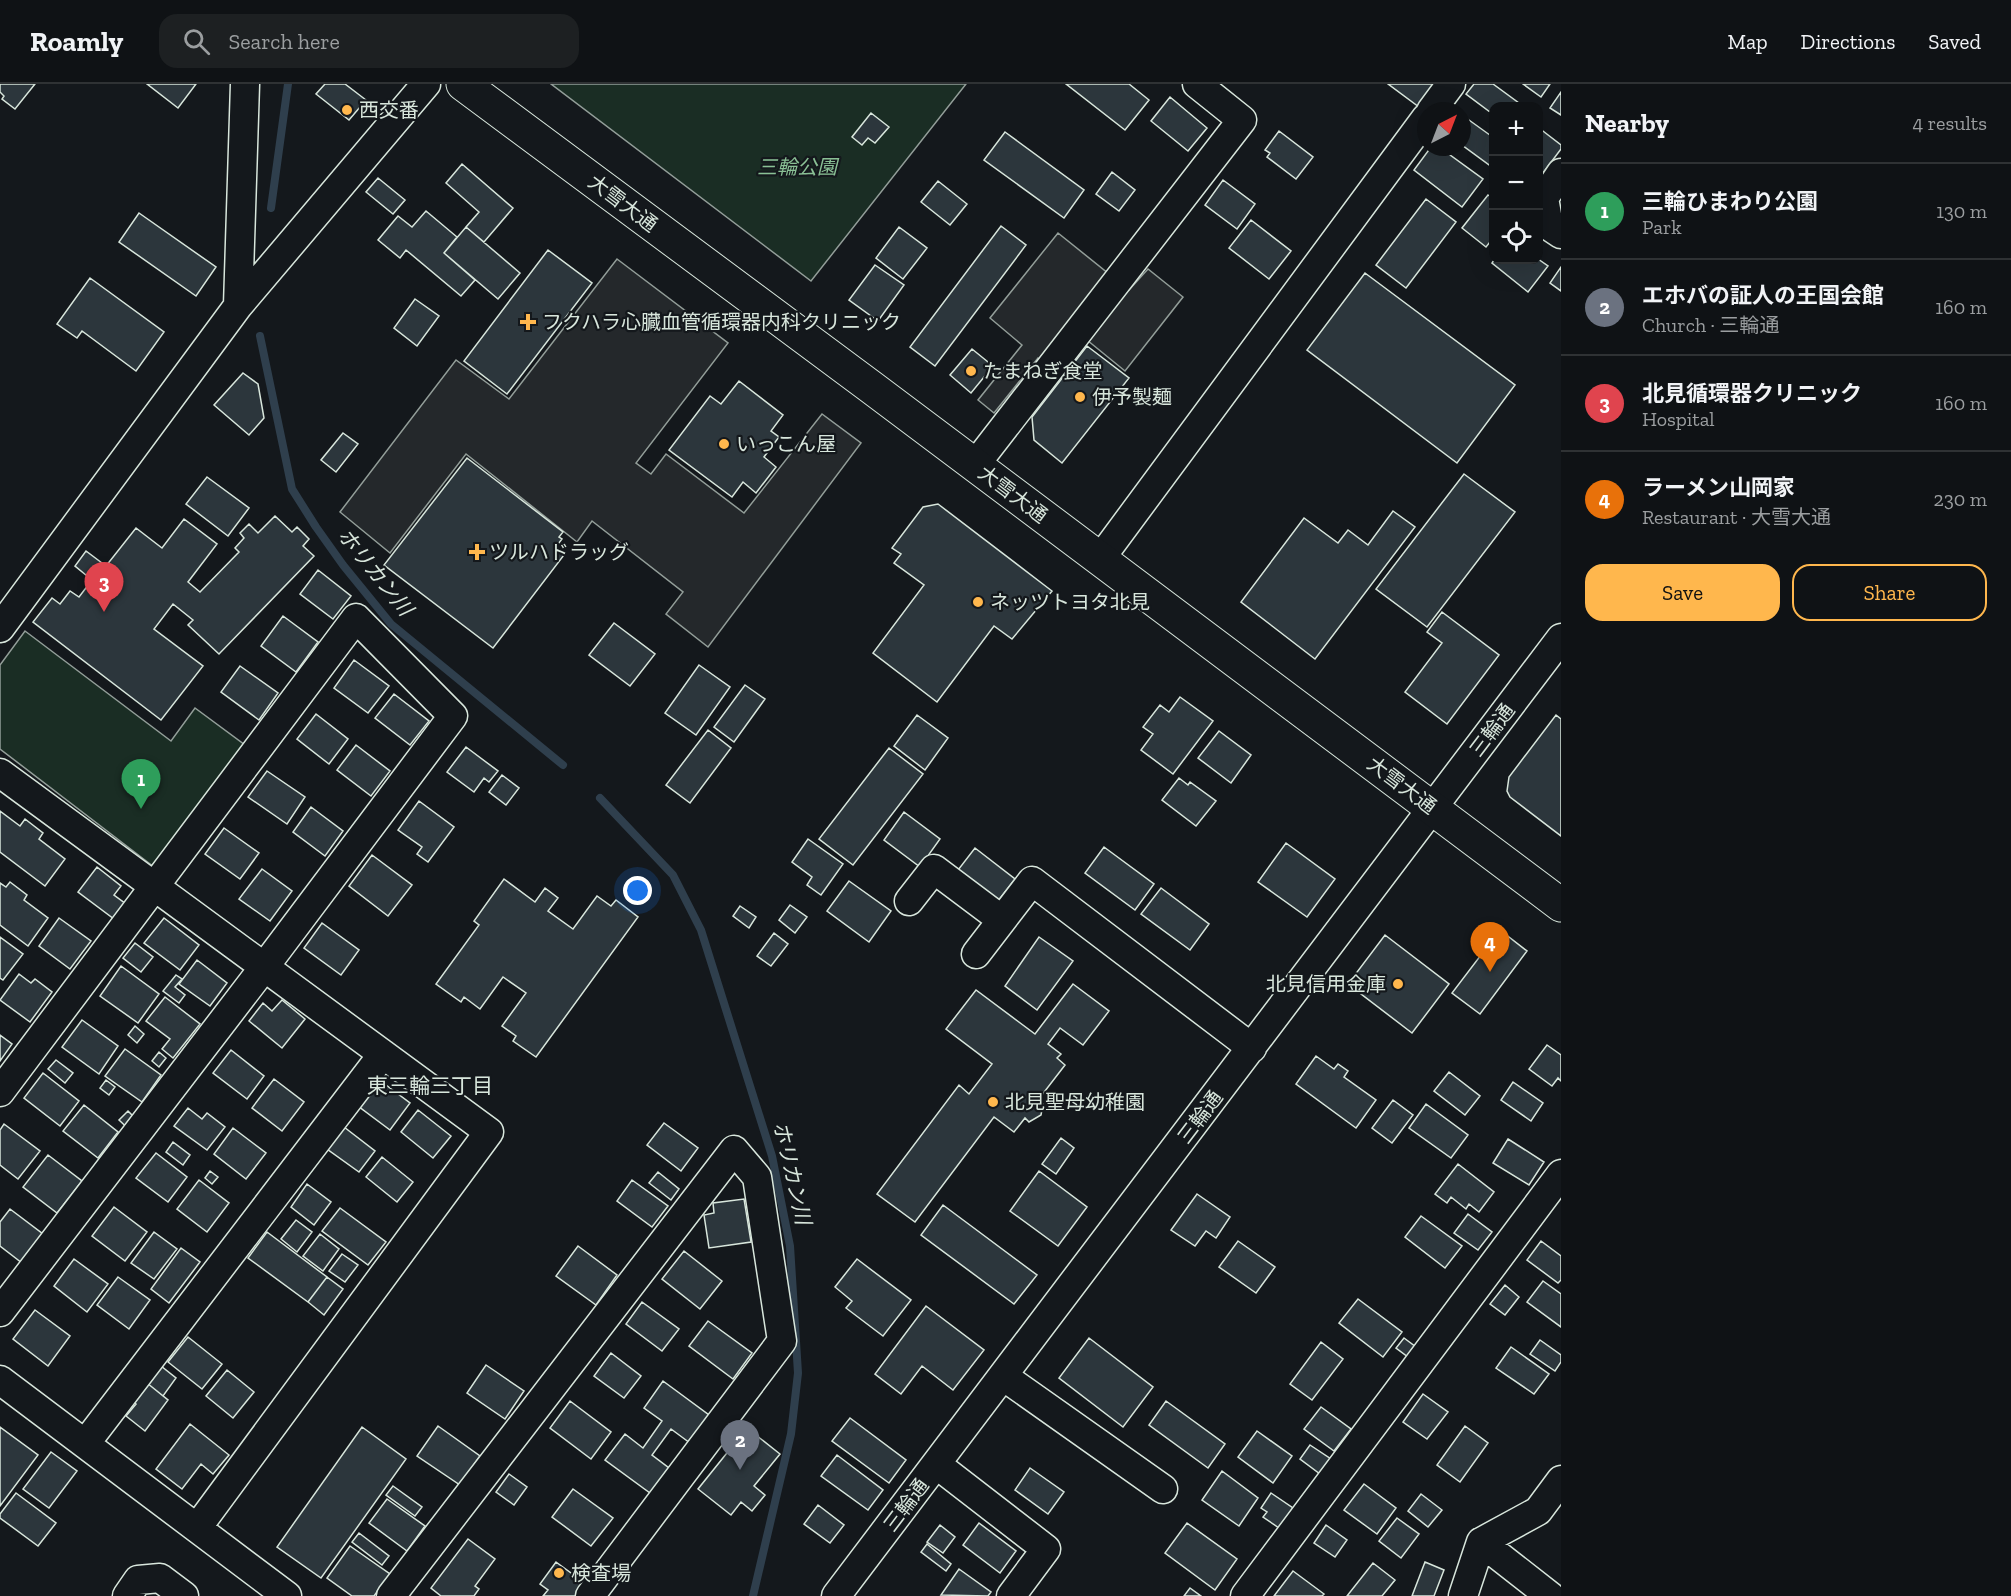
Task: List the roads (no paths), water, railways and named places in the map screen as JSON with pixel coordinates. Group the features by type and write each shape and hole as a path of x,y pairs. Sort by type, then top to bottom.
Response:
{"highway":[{"name":"大雪大通","path":"464,84 1561,905"}],"street":[{"path":"238,306 244,84"},
{"path":"0,628 238,306 426,84"},
{"path":"975,465 1242,120 1197,84"},
{"path":"1438,102 1451,84"},
{"path":"1100,559 1417,130"},
{"path":"1561,173 1544,198 1549,226 1561,234"},
{"path":"0,1092 356,618 453,716 0,1312"},
{"name":"三輪通","path":"837,1596 1561,638"},
{"path":"0,773 489,1132 197,1528"},
{"path":"909,902 934,869 1002,920"},
{"path":"976,954 1032,880 1252,1048"},
{"path":"85,1444 383,1054"},
{"path":"391,1596 734,1150 757,1177 782,1341 590,1596"},
{"path":"1245,1596 1561,1174"},
{"path":"1003,1376 1163,1489"},
{"path":"0,1380 287,1596"},
{"path":"936,1464 1046,1550 1011,1596"},
{"path":"1463,1596 1481,1542 1538,1511 1561,1480"},
{"path":"1481,1542 1550,1596"},
{"path":"127,1596 138,1581 160,1578 184,1596"}],"waterway":[{"name":"ホリカン川","path":"271,208 288,84"},
{"name":"ホリカン川","path":"260,336 292,489 316,527 343,565 391,624 563,765"},
{"name":"ホリカン川","path":"600,798 673,875 701,930 772,1156 790,1246 798,1373 791,1434 753,1596"}],"place":[{"name":"西交番","path":"347,110"},
{"name":"フクハラ心臓血管循環器内科クリニック","path":"528,322"},
{"name":"たまねぎ食堂","path":"971,371"},
{"name":"伊予製麺","path":"1080,397"},
{"name":"いっこん屋","path":"724,444"},
{"name":"ツルハドラッグ","path":"477,552"},
{"name":"ネッツトヨタ北見","path":"978,602"},
{"name":"北見循環器クリニック","path":"104,612"},
{"name":"三輪ひまわり公園","path":"141,809"},
{"name":"ラーメン山岡家","path":"1490,972"},
{"name":"北見信用金庫","path":"1398,984"},
{"name":"北見聖母幼稚園","path":"993,1102"},
{"name":"エホバの証人の王国会館","path":"740,1470"},
{"name":"検査場","path":"559,1573"}],"district":[{"name":"東三輪三丁目","path":"430,1086"}],"park label":[{"name":"三輪公園","path":"797,167"}]}
